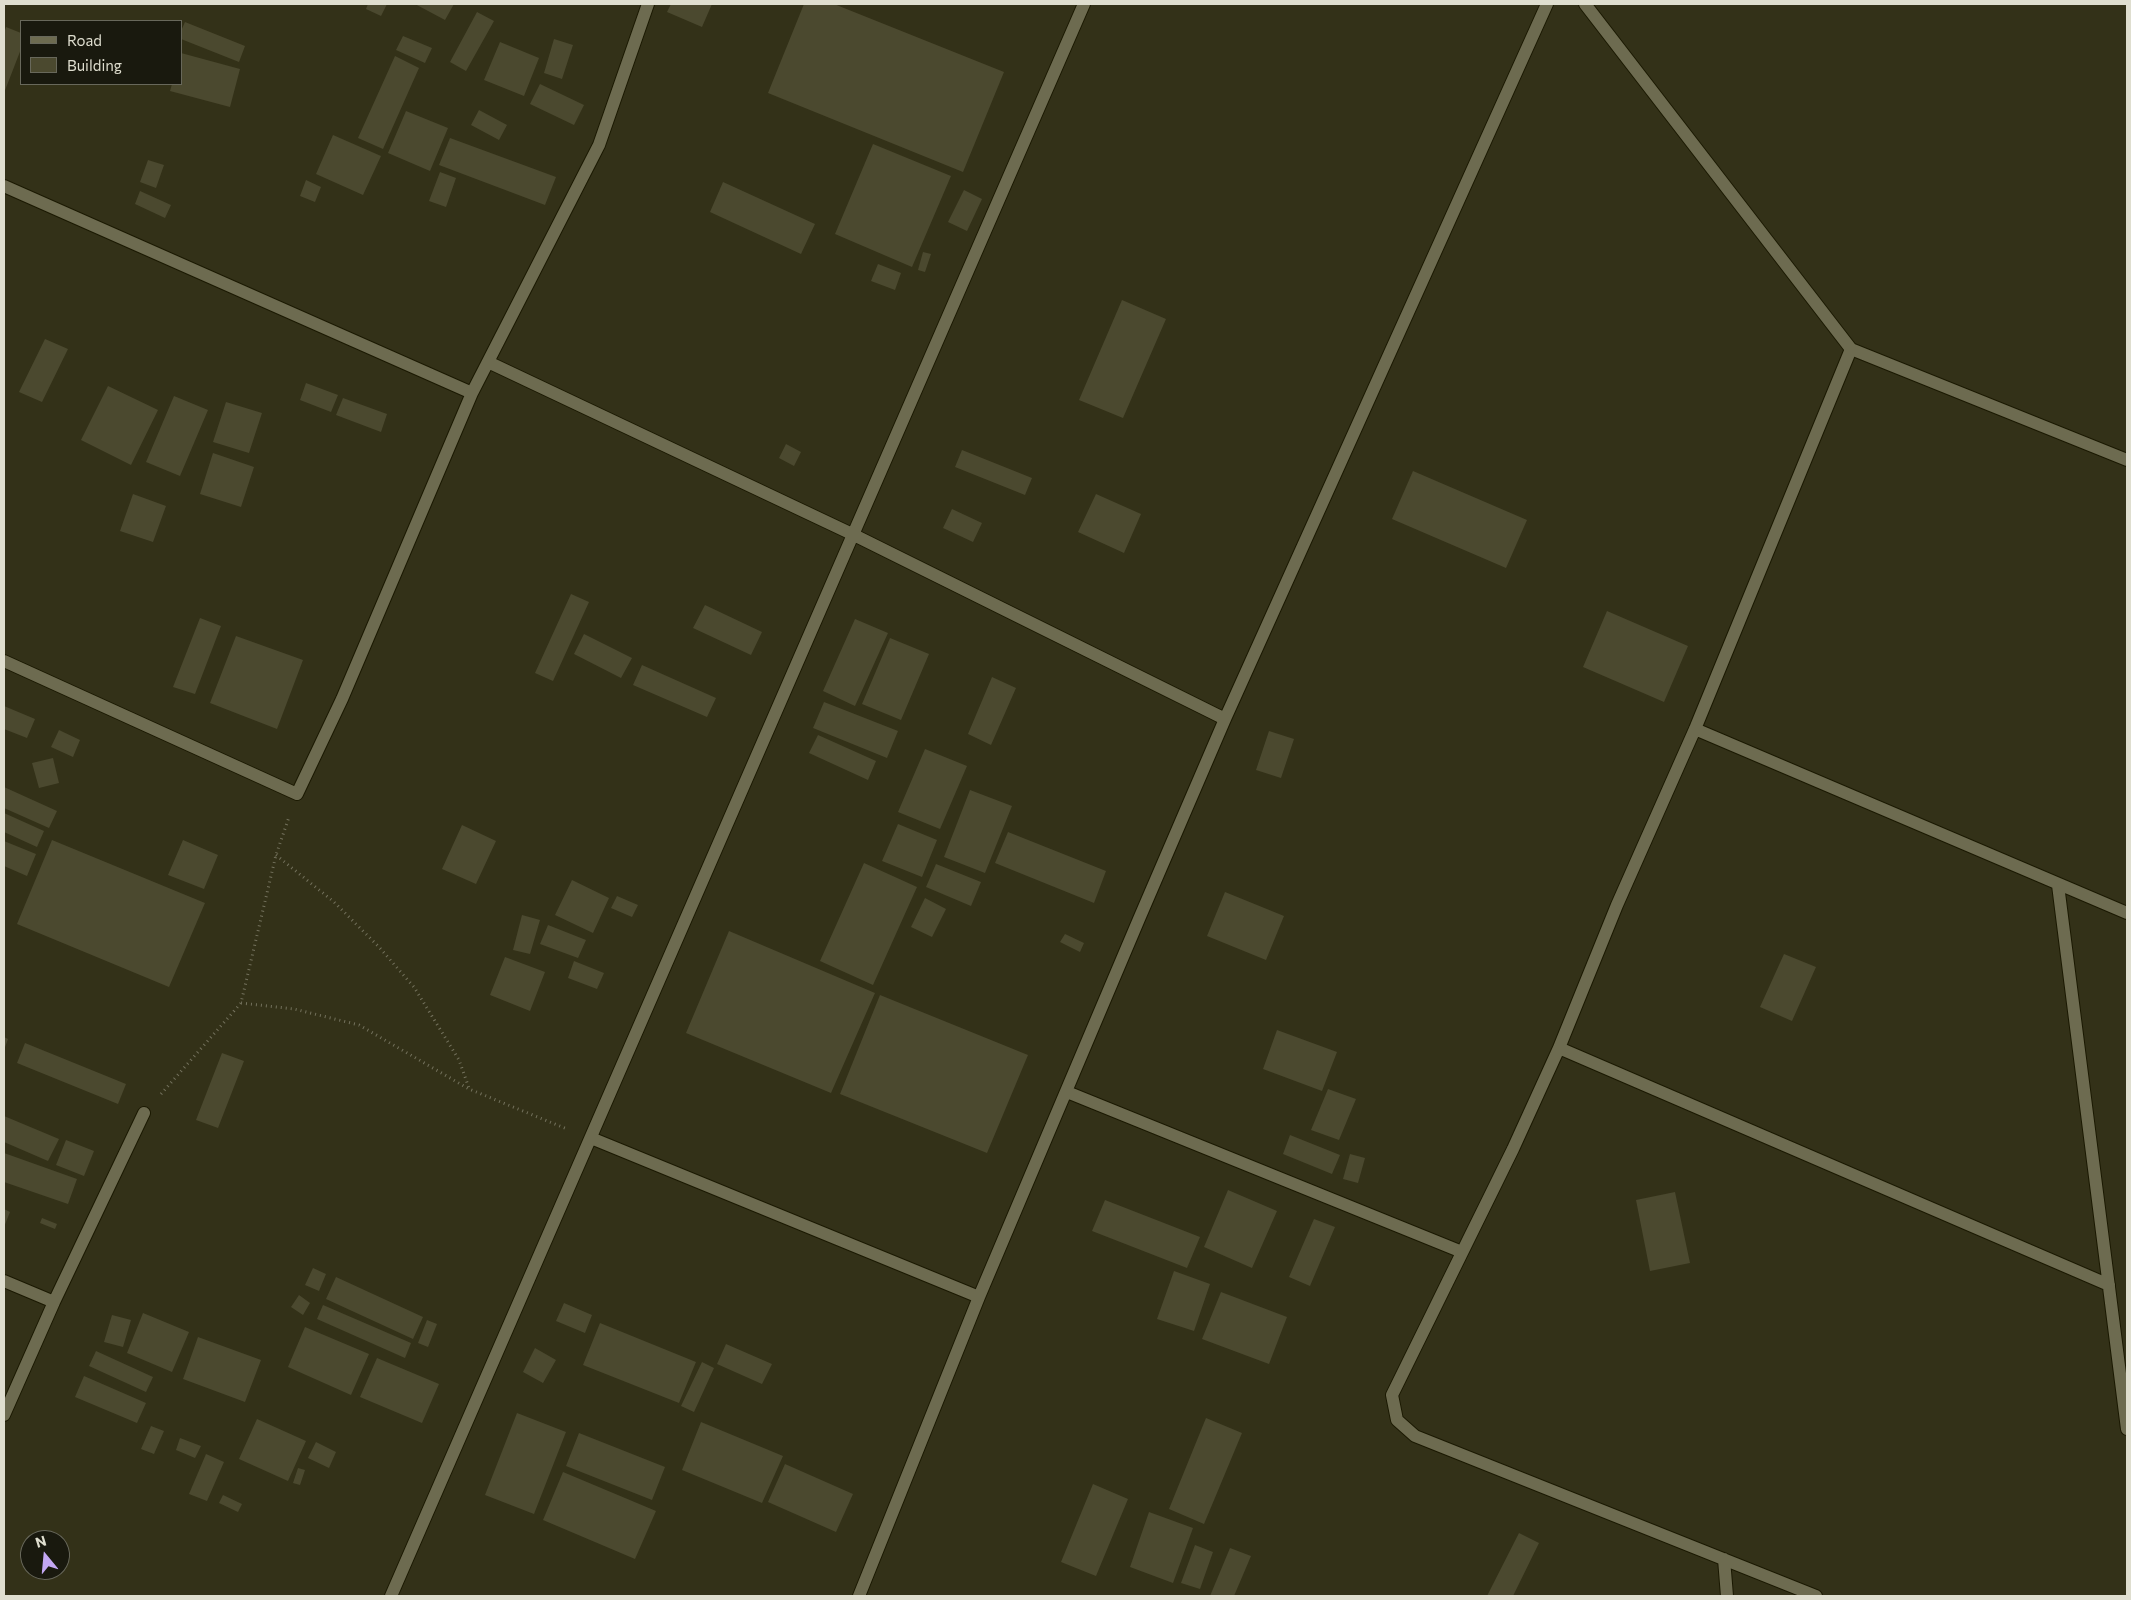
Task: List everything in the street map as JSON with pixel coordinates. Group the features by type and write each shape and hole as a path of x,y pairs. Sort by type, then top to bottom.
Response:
{"street":[{"path":"4,661 297,794 342,699 472,393 599,145 648,4"},
{"path":"391,1596 1084,4"},
{"path":"859,1596 979,1297 1225,719 1547,4"},
{"path":"1585,4 1851,349 2127,460"},
{"path":"4,186 472,393"},
{"path":"1816,1596 1415,1436 1397,1420 1392,1395 1513,1149 1559,1048 1616,905 1695,729 1851,349"},
{"path":"488,362 852,534 1225,719"},
{"path":"1695,729 2127,913"},
{"path":"2058,885 2127,1429"},
{"path":"1559,1048 2109,1285"},
{"path":"1067,1092 1462,1252"},
{"path":"4,1414 54,1302 144,1113"},
{"path":"591,1138 979,1297"},
{"path":"4,1281 54,1302"},
{"path":"1724,1559 1727,1596"}],"path":[{"path":"144,1113 241,1003 276,855 297,794"},
{"path":"276,855 334,902 378,946 414,987 459,1060 469,1089"},
{"path":"241,1003 294,1009 359,1025 469,1089 591,1138"}],"building":[{"path":"368,4 387,4 381,16 366,9"},
{"path":"415,4 454,4 445,20"},
{"path":"671,4 712,4 702,27 667,12"},
{"path":"804,4 834,4 1004,72 963,172 768,93"},
{"path":"477,12 494,21 466,71 450,62"},
{"path":"185,22 245,46 239,62 182,39 182,29"},
{"path":"6,27 20,33 20,52 4,93 4,33"},
{"path":"403,36 432,48 425,63 396,50"},
{"path":"554,39 573,45 562,79 544,73"},
{"path":"500,42 539,58 524,96 484,80"},
{"path":"182,53 240,69 230,107 170,91 172,85 182,85"},
{"path":"395,56 419,68 383,149 358,138"},
{"path":"540,84 584,105 574,125 530,104"},
{"path":"479,110 507,125 499,140 471,125"},
{"path":"406,111 448,128 430,171 388,153"},
{"path":"333,135 381,156 363,195 316,174"},
{"path":"450,138 556,177 545,205 439,165"},
{"path":"873,144 951,176 912,267 835,234"},
{"path":"148,160 164,165 156,188 140,182"},
{"path":"440,172 456,178 446,207 429,201"},
{"path":"306,180 321,187 315,202 300,196"},
{"path":"723,182 815,224 801,254 710,212"},
{"path":"964,190 982,199 967,231 948,222"},
{"path":"140,191 171,205 165,218 135,204"},
{"path":"923,252 931,254 925,272 918,270"},
{"path":"878,264 901,273 895,290 871,281"},
{"path":"1122,300 1166,319 1123,418 1079,400"},
{"path":"45,339 68,349 42,402 19,392"},
{"path":"306,383 338,395 331,412 300,400"},
{"path":"108,386 158,410 131,465 81,440"},
{"path":"174,396 208,410 180,476 146,462"},
{"path":"343,398 387,414 381,432 336,415"},
{"path":"226,402 262,413 249,453 213,442"},
{"path":"786,444 801,452 794,466 779,458"},
{"path":"962,450 1032,478 1025,495 955,467"},
{"path":"213,453 254,467 241,507 200,494"},
{"path":"1413,471 1527,520 1506,568 1392,519"},
{"path":"133,494 166,506 153,542 120,531"},
{"path":"1096,494 1141,514 1124,553 1078,532"},
{"path":"952,509 982,523 973,542 943,528"},
{"path":"571,594 589,602 553,681 535,673"},
{"path":"705,605 762,632 751,655 693,628"},
{"path":"1607,611 1688,646 1664,702 1583,667"},
{"path":"200,618 221,626 195,694 173,687"},
{"path":"855,619 888,633 855,706 823,691"},
{"path":"584,634 632,658 621,678 574,654"},
{"path":"236,636 303,660 277,729 210,703"},
{"path":"890,638 929,654 901,720 862,704"},
{"path":"642,665 716,698 707,717 633,685"},
{"path":"992,677 1016,688 991,745 968,734"},
{"path":"824,702 898,731 887,758 813,728"},
{"path":"4,706 35,719 27,738 4,729"},
{"path":"59,730 80,740 73,757 51,747"},
{"path":"1269,731 1294,739 1281,778 1256,770"},
{"path":"818,735 876,761 868,780 809,753"},
{"path":"925,749 967,766 940,829 898,812"},
{"path":"53,758 59,783 39,788 32,763"},
{"path":"4,787 57,811 49,828 4,808"},
{"path":"970,790 1012,806 985,873 944,857"},
{"path":"4,813 44,831 37,847 4,832"},
{"path":"898,824 937,840 922,877 882,861"},
{"path":"462,825 496,841 476,884 442,869"},
{"path":"1008,832 1106,871 1094,903 995,863"},
{"path":"52,840 205,903 169,987 17,924"},
{"path":"183,840 218,855 204,889 168,875"},
{"path":"4,841 36,854 27,876 4,866"},
{"path":"864,863 917,887 873,985 820,961"},
{"path":"936,864 981,882 971,906 926,887"},
{"path":"572,880 609,898 593,933 555,915"},
{"path":"1225,892 1284,916 1266,960 1207,936"},
{"path":"617,896 638,905 632,917 611,908"},
{"path":"925,898 946,909 932,937 911,927"},
{"path":"522,915 540,920 530,954 513,950"},
{"path":"548,925 586,940 578,958 540,944"},
{"path":"729,931 875,993 831,1093 686,1033"},
{"path":"1065,934 1084,943 1080,952 1060,942"},
{"path":"1784,954 1816,967 1792,1021 1760,1007"},
{"path":"505,957 545,972 530,1011 490,995"},
{"path":"574,961 604,973 597,989 568,978"},
{"path":"880,995 1028,1055 987,1153 840,1094"},
{"path":"1277,1030 1337,1052 1322,1091 1263,1069"},
{"path":"4,1037 8,1039 4,1050"},
{"path":"25,1043 126,1084 118,1104 17,1063"},
{"path":"222,1053 244,1061 218,1128 196,1120"},
{"path":"1328,1089 1356,1099 1339,1140 1311,1130"},
{"path":"4,1116 59,1139 48,1161 4,1142"},
{"path":"1290,1135 1340,1155 1332,1174 1283,1154"},
{"path":"66,1140 94,1151 84,1176 56,1165"},
{"path":"4,1153 77,1179 68,1204 4,1182"},
{"path":"1350,1154 1365,1158 1358,1183 1343,1179"},
{"path":"1228,1190 1277,1211 1252,1268 1204,1247"},
{"path":"1675,1192 1690,1263 1650,1271 1636,1200"},
{"path":"1105,1200 1200,1237 1187,1268 1092,1231"},
{"path":"4,1209 10,1212 4,1227"},
{"path":"42,1218 57,1224 55,1229 40,1223"},
{"path":"1314,1219 1335,1227 1310,1286 1289,1277"},
{"path":"313,1268 326,1274 319,1291 305,1285"},
{"path":"1174,1271 1210,1284 1194,1331 1157,1319"},
{"path":"336,1277 423,1317 413,1339 326,1299"},
{"path":"1221,1292 1287,1317 1269,1364 1202,1339"},
{"path":"299,1295 310,1303 303,1315 291,1307"},
{"path":"564,1303 592,1315 585,1333 556,1321"},
{"path":"323,1305 411,1343 405,1358 317,1319"},
{"path":"143,1313 189,1332 172,1372 127,1353"},
{"path":"112,1315 131,1320 123,1347 104,1342"},
{"path":"427,1320 437,1324 428,1347 418,1343"},
{"path":"600,1323 696,1362 679,1403 583,1365"},
{"path":"305,1327 369,1354 351,1395 288,1367"},
{"path":"198,1337 261,1360 245,1402 183,1379"},
{"path":"726,1344 772,1364 762,1384 717,1364"},
{"path":"535,1348 556,1360 543,1383 523,1372"},
{"path":"96,1351 153,1377 146,1392 89,1366"},
{"path":"377,1358 439,1384 422,1423 360,1397"},
{"path":"702,1362 714,1368 694,1412 681,1406"},
{"path":"84,1376 146,1403 137,1423 75,1397"},
{"path":"517,1413 566,1432 534,1514 485,1495"},
{"path":"1206,1418 1242,1433 1204,1524 1169,1509"},
{"path":"257,1419 306,1441 288,1481 239,1459"},
{"path":"701,1422 783,1456 762,1503 682,1470"},
{"path":"151,1426 164,1431 154,1454 141,1449"},
{"path":"579,1433 665,1467 652,1500 566,1466"},
{"path":"180,1438 201,1446 195,1458 176,1450"},
{"path":"316,1442 336,1452 329,1468 308,1458"},
{"path":"206,1454 224,1462 207,1501 189,1494"},
{"path":"785,1464 853,1494 836,1532 768,1502"},
{"path":"298,1468 305,1470 300,1485 293,1483"},
{"path":"563,1472 656,1511 635,1559 543,1520"},
{"path":"1093,1484 1128,1499 1096,1576 1061,1562"},
{"path":"223,1495 242,1504 238,1512 219,1503"},
{"path":"1149,1512 1193,1528 1173,1583 1130,1567"},
{"path":"1519,1533 1539,1543 1513,1596 1487,1596"},
{"path":"1195,1545 1213,1552 1200,1589 1181,1583"},
{"path":"1230,1548 1251,1556 1234,1596 1210,1596"}]}
